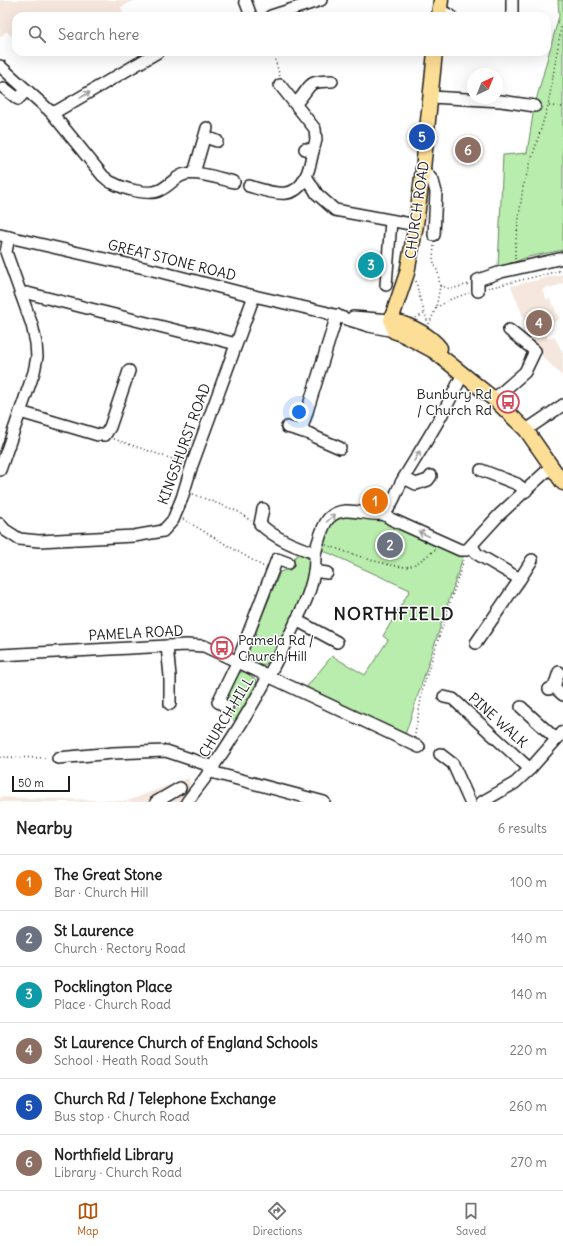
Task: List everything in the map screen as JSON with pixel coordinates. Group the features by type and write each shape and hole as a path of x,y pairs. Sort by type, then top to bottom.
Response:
{"main road":[{"name":"CHURCH ROAD","path":"401,323 407,273 424,169 435,56"},
{"path":"401,323 422,333 437,343 463,373 512,416 526,430 563,483"}],"street":[{"path":"245,0 250,12"},
{"path":"284,12 321,0"},
{"path":"512,0 512,12"},
{"path":"51,112 57,111 151,56"},
{"path":"0,66 51,112 103,176 112,183 135,191 160,191 175,178 185,174 194,173 234,182"},
{"path":"295,104 304,95 310,84 316,81 332,82"},
{"path":"249,186 276,194 293,192 299,188 306,176 309,150 316,140 315,129 280,85"},
{"path":"4,88 18,99 27,90"},
{"path":"431,97 501,101 535,106"},
{"path":"194,173 206,132 217,141"},
{"path":"424,169 433,181 436,192 434,235"},
{"path":"306,176 317,194 335,210 416,225"},
{"path":"386,285 391,221"},
{"path":"0,470 34,372 37,357 32,325 6,252 4,236"},
{"name":"GREAT STONE ROAD","path":"4,236 153,270 254,296 337,315 401,323"},
{"path":"478,285 501,272 563,258"},
{"path":"21,294 27,293 236,344"},
{"name":"KINGSHURST ROAD","path":"0,524 5,530 19,539 39,541 134,536 162,531 173,520 254,296"},
{"path":"301,431 337,315"},
{"path":"494,399 525,372 535,350 509,330"},
{"path":"20,412 98,435 104,435 110,427 129,371"},
{"path":"463,373 454,392 384,514 391,519 444,543 466,548 520,579"},
{"path":"526,430 563,405"},
{"path":"287,427 313,435 340,448"},
{"path":"466,548 551,467"},
{"path":"481,470 517,484 526,490"},
{"path":"404,478 416,484 428,480 431,476"},
{"path":"263,509 260,524 279,539 296,547 315,553"},
{"name":"CHURCH HILL","path":"188,802 248,715 296,620 310,587 314,571 315,553 325,523 336,513 345,511 373,515 384,514"},
{"path":"227,707 218,702 237,663 277,559 288,563"},
{"path":"476,643 532,560"},
{"path":"314,571 327,573"},
{"path":"296,620 337,642"},
{"name":"PAMELA ROAD","path":"0,655 186,645 204,646 237,663 419,747"},
{"path":"167,646 170,676 170,704"},
{"path":"554,682 563,695"},
{"name":"PINE WALK","path":"444,697 453,699 530,769"},
{"path":"482,802 515,783 560,736 521,707"},
{"path":"58,758 113,753 166,751 212,769 324,802"},
{"path":"440,760 440,754 453,764 470,802"},
{"path":"156,802 180,788"}],"path":[{"path":"516,268 515,247 523,186 548,106 563,17"},
{"path":"274,56 280,75 280,85"},
{"path":"548,106 563,107"},
{"path":"407,273 417,282 424,314 429,325 436,308 440,286 438,273 433,260 434,235"},
{"path":"440,286 451,289 516,280 563,270"},
{"path":"436,308 478,285"},
{"path":"401,323 424,314"},
{"path":"104,435 192,465"},
{"path":"184,491 238,512 248,518 257,528 260,524"},
{"path":"175,514 272,572"},
{"path":"324,544 389,565 403,567 410,566 444,543"},
{"path":"419,747 414,734 423,687 466,548"},
{"path":"0,757 58,758"}],"shaded area":[{"path":"0,0 136,0 121,7 123,12 12,12 12,36 6,31 0,38"},
{"path":"563,274 563,283 550,289 549,286 542,290 547,300 550,299 560,319 547,326 548,329 544,331 548,339 554,336 563,353 563,377 541,355 528,329 511,286"},
{"path":"188,778 190,783 188,791 180,802 0,802 0,797 127,801"}],"green space":[{"path":"558,0 563,0 563,250 528,257 498,268 503,155 527,153 534,108 548,56 551,56 551,45 559,16"},
{"path":"347,514 379,520 406,528 463,557 405,735 304,690 332,656 365,675 388,640 383,636 410,590 322,550 331,522 337,517"},
{"path":"300,553 310,560 311,571 301,602 271,661 262,666 249,657 249,648 280,572 285,570 290,571 294,558"},
{"path":"244,671 257,681 254,695 235,722 227,714 233,704 226,697 239,673"}],"place":[{"name":"Church Rd / Telephone Exchange","path":"422,137"},
{"name":"Northfield Library","path":"468,150"},
{"name":"Pocklington Place","path":"371,265"},
{"name":"St Laurence Church of England Schools","path":"539,323"},
{"name":"Bunbury Rd / Church Rd","path":"508,402"},
{"name":"The Great Stone","path":"375,501"},
{"name":"St Laurence","path":"390,545"},
{"name":"Pamela Rd / Church Hill","path":"222,648"}],"district":[{"name":"NORTHFIELD","path":"394,614"}]}
